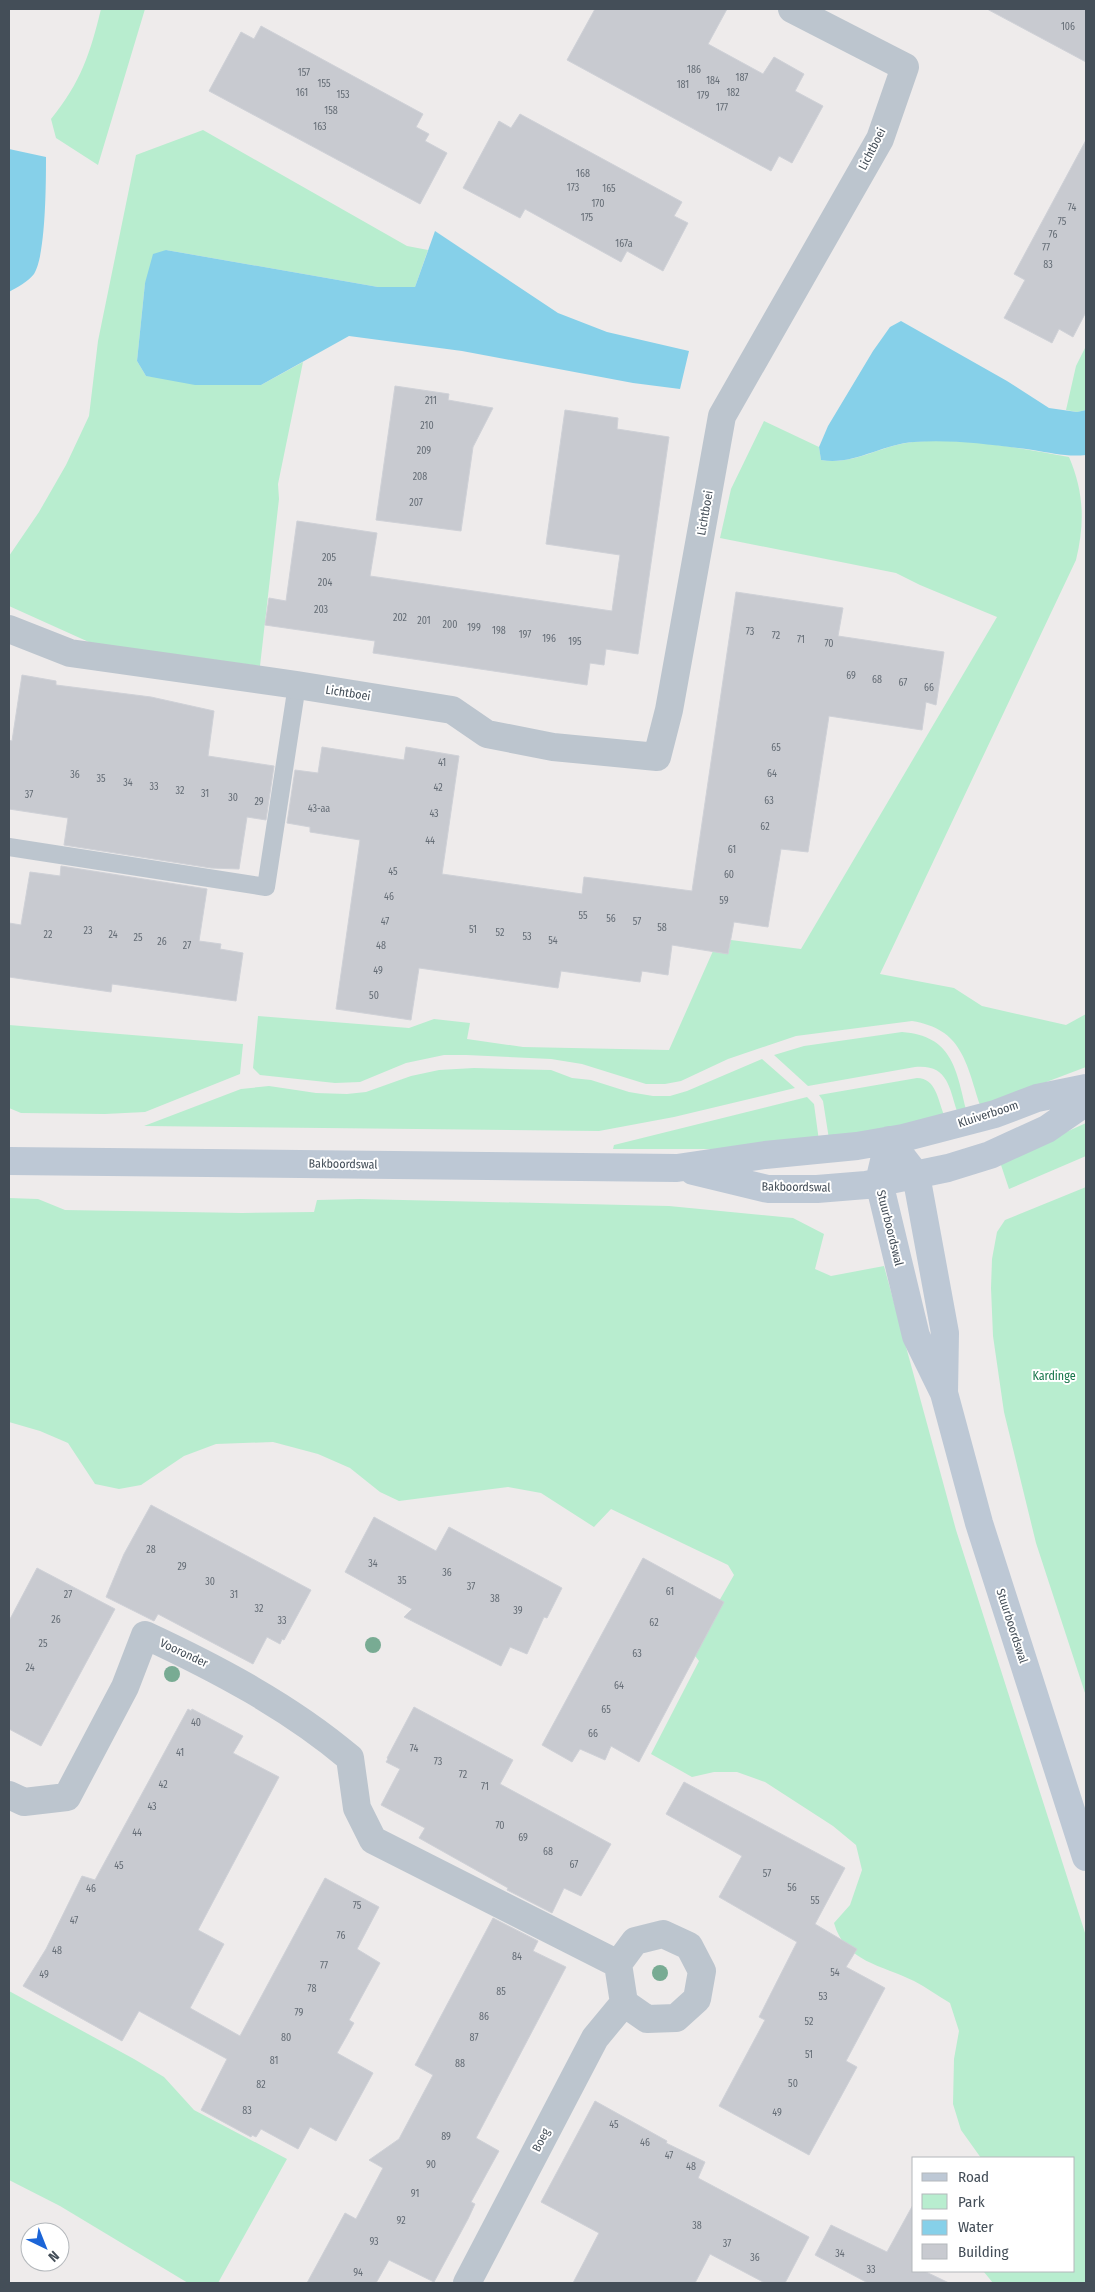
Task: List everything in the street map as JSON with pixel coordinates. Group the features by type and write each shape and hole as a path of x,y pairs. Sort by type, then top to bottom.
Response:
{"main road":[{"name":"Kluiverboom","path":"889,1140 995,1114 1037,1098 1086,1088"},
{"path":"916,1176 965,1164 1010,1147 1047,1128 1086,1102"},
{"name":"Bakboordswal","path":"9,1160 677,1168 765,1155 811,1152 889,1140"},
{"name":"Stuurboordswal","path":"889,1140 916,1176 945,1333 944,1393"},
{"name":"Stuurboordswal","path":"889,1140 879,1182 916,1336 944,1393 978,1523 1086,1856"},
{"name":"Bakboordswal","path":"677,1168 768,1189 817,1189 916,1176"}],"street":[{"name":"Lichtboei","path":"9,629 70,653 297,685 452,710 487,734 553,747 658,758 669,710 722,416 880,139 905,68 792,9"},
{"name":"Vooronder","path":"9,1795 24,1802 67,1797 126,1687 145,1635 212,1666 327,1739 350,1758 357,1808 374,1840 618,1964"},
{"path":"663,1934 689,1946 702,1971 697,1999 676,2018 647,2019 624,2003 618,1964 635,1941 663,1934"},
{"name":"Boeg","path":"467,2283 595,2038 624,2003"}],"lane":[{"path":"9,847 266,887 297,685"}],"green space":[{"path":"101,9 145,9 98,165 56,138 51,119 70,93 83,67 93,40"},
{"path":"203,130 407,246 428,250 415,287 378,287 166,250 145,283 137,361 146,376 261,385 303,362 278,484 279,499 260,666 91,643 9,606 9,556 39,512 66,465 89,416 98,341 136,155"},
{"path":"1086,346 1086,410 1077,412 1066,410 1076,366"},
{"path":"764,421 819,447 821,460 833,461 856,458 901,444 932,441 991,444 1069,457 1078,483 1082,508 1081,533 1076,560 880,974 954,988 982,1006 1066,1025 1086,1014 1086,1067 980,1105 966,1062 952,1040 942,1031 929,1025 912,1021 796,1036 728,1059 681,1081 665,1084 646,1084 582,1064 551,1059 466,1055 444,1055 406,1063 360,1082 335,1083 260,1075 253,1068 258,1016 409,1028 434,1019 470,1023 467,1039 523,1047 669,1050 713,951 728,954 731,940 801,949 997,617 896,573 720,538 731,489"},
{"path":"9,1025 243,1044 240,1074 145,1112 105,1114 21,1113 9,1108"},
{"path":"902,1032 919,1035 932,1040 942,1047 955,1068 966,1109 957,1111 949,1085 945,1078 934,1069 915,1067 808,1086 774,1055 804,1046"},
{"path":"762,1059 795,1088 674,1117 599,1131 144,1126 241,1089 269,1086 316,1093 347,1094 366,1092 411,1076 439,1070 474,1068 551,1070 572,1078 591,1080 629,1092 653,1096 670,1096 687,1091"},
{"path":"917,1078 923,1079 932,1086 944,1115 889,1129 829,1139 823,1101 819,1095"},
{"path":"807,1097 814,1104 819,1141 739,1149 613,1149 614,1145"},
{"path":"1086,1123 1086,1156 1009,1189 1000,1162"},
{"name":"Kardinge","path":"1086,1187 1086,1696 1036,1543 1004,1412 993,1336 991,1288 992,1259 997,1232 1005,1220"},
{"path":"9,1198 38,1199 65,1210 242,1213 314,1212 317,1200 360,1199 669,1206 793,1218 824,1234 815,1269 831,1276 884,1266 956,1530 1086,1936 1086,2283 993,2283 984,2272 1075,2272 1075,2157 980,2157 961,2130 953,2104 954,2059 959,2031 950,2003 914,1981 866,1961 847,1946 839,1936 834,1923 850,1905 862,1870 856,1845 833,1826 765,1782 737,1772 714,1772 692,1777 651,1754 699,1661 692,1652 734,1575 728,1565 611,1509 594,1527 541,1493 508,1487 399,1501 380,1492 350,1468 318,1454 273,1442 216,1444 184,1456 141,1485 119,1489 95,1484 68,1443 40,1431 9,1422"},
{"path":"9,1991 164,2077 194,2110 287,2159 218,2283 188,2283 60,2206 9,2180"}],"water":[{"path":"9,149 46,157 46,183 43,235 38,265 32,277 9,292"},
{"path":"435,231 558,313 607,332 689,351 680,389 633,383 462,351 349,336 261,385 195,385 146,376 137,361 145,283 153,254 166,250 378,287 415,287"},
{"path":"901,321 1007,381 1049,408 1077,412 1086,410 1086,455 1066,455 974,443 929,441 890,446 845,460 821,460 819,447 828,426 873,351 890,327"}],"building":[{"path":"595,9 727,9 708,44 763,74 774,57 804,74 795,91 823,106 792,163 779,156 771,171 567,60"},
{"path":"987,9 1086,9 1086,62"},
{"path":"261,26 423,114 416,127 429,134 425,141 447,153 420,204 209,91 241,32 254,39"},
{"path":"520,114 682,202 674,216 688,223 663,271 627,251 621,262 525,209 520,218 463,188 499,121 511,128"},
{"path":"1086,140 1086,312 1073,337 1059,329 1052,343 1004,318 1025,280 1014,274"},
{"path":"395,386 449,394 448,400 493,408 473,447 461,531 376,520"},
{"path":"565,410 618,418 617,429 669,437 638,654 606,649 604,665 590,663 587,685 373,653 375,641 265,625 269,598 286,601 297,521 377,533 370,576 612,611 620,555 546,544"},
{"path":"736,592 843,608 838,636 944,652 936,705 926,702 922,730 829,716 808,852 781,849 768,927 734,922 728,954 672,945 668,975 642,971 640,982 561,971 558,988 419,968 411,1020 336,1009 360,840 310,832 310,827 287,823 295,770 318,773 322,747 404,760 406,747 459,756 442,874 582,894 584,877 692,891"},
{"path":"22,675 56,681 56,685 151,697 214,711 208,756 274,766 266,820 247,817 239,869 211,868 64,845 68,818 9,809 9,740 12,741"},
{"path":"61,866 207,889 199,941 221,944 220,949 243,953 236,1001 112,984 111,992 9,977 9,923 21,925 30,872 60,876"},
{"path":"151,1505 311,1590 280,1644 267,1637 253,1664 158,1614 154,1621 106,1597 124,1554"},
{"path":"374,1517 436,1551 449,1527 562,1588 547,1618 544,1617 527,1654 510,1647 501,1666 404,1617 412,1609 345,1572"},
{"path":"643,1558 724,1602 639,1762 611,1746 605,1760 580,1749 572,1762 542,1745"},
{"path":"37,1568 115,1609 41,1746 9,1729 9,1621"},
{"path":"414,1707 513,1760 500,1784 611,1844 581,1896 564,1888 552,1913 507,1890 508,1888 419,1838 425,1828 381,1805 400,1769 386,1762 387,1758"},
{"path":"188,1709 191,1711 192,1709 243,1736 233,1753 279,1777 198,1930 224,1944 190,2008 240,2036 325,1878 379,1907 357,1949 380,1963 349,2020 354,2023 337,2053 373,2073 336,2141 310,2127 298,2149 261,2129 256,2137 252,2135 251,2137 201,2110 227,2059 139,2011 122,2041 23,1986 46,1949 82,1876 95,1880"},
{"path":"684,1782 845,1868 815,1924 857,1949 846,1967 885,1988 846,2061 857,2067 809,2155 719,2106 765,2020 759,2017 797,1942 719,1897 742,1856 666,1814"},
{"path":"493,1918 538,1941 533,1951 566,1967 476,2138 499,2151 471,2202 475,2204 468,2219 434,2282 389,2260 376,2283 307,2283 345,2213 356,2219 383,2168 369,2160 399,2139 433,2075 415,2065"},
{"path":"595,2101 667,2141 666,2143 705,2162 698,2178 809,2237 785,2283 765,2283 710,2254 695,2283 573,2283 599,2233 541,2202"},
{"path":"912,2207 912,2272 926,2272 949,2283 868,2283 815,2255 831,2225 887,2252"}]}
